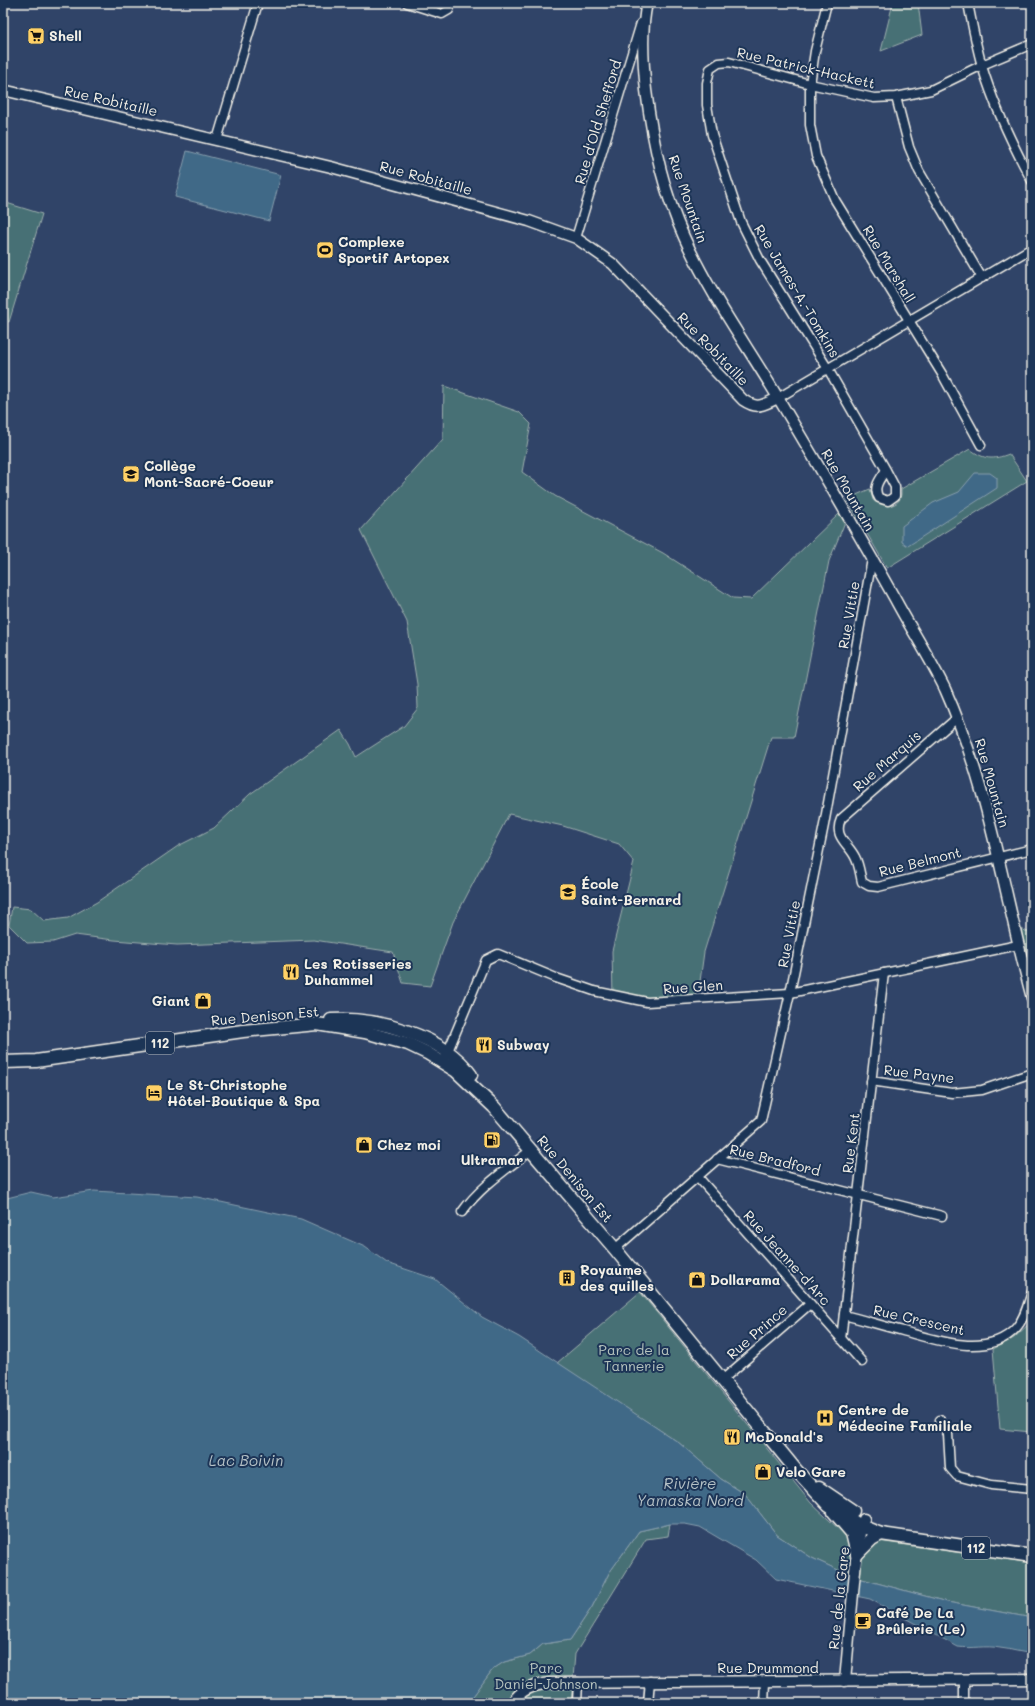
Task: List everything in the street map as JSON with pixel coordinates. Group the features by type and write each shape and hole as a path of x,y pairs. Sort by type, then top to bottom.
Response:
{"main road":[{"name":"Rue Denison Est","path":"3,1062 36,1061 243,1031 317,1024 338,1019 363,1021 388,1026 417,1035 445,1057 468,1071 494,1107 615,1249 722,1381 829,1506 863,1522 881,1534 1032,1556"},
{"path":"801,1475 863,1522 921,1539"},
{"path":"829,1506 852,1533 856,1557"},
{"path":"856,1557 872,1539 881,1534"}],"street":[{"path":"217,140 258,3"},
{"path":"407,3 442,14 449,10 451,3"},
{"name":"Rue Marshall","path":"827,3 815,51 810,84 810,125 816,156 835,200 942,374 981,445"},
{"path":"968,3 982,65 997,109 1014,147 1032,181"},
{"name":"Rue d'Old Shefford","path":"576,238 646,8"},
{"name":"Rue Mountain","path":"646,8 644,70 651,131 668,194 682,234 700,270 778,398 872,559 943,685 971,755 998,856 1018,945 1032,998"},
{"name":"Rue Patrick-Hackett","path":"710,68 719,63 729,62 810,84 874,98 896,97 931,90 982,65 1032,44"},
{"name":"Rue James-A.-Tomkins","path":"710,68 707,83 707,105 712,135 741,222 760,260 828,369 886,470"},
{"name":"Rue Robitaille","path":"3,90 331,167 529,221 576,238 613,264 743,400 752,405 761,406 778,398"},
{"path":"896,97 909,147 919,171 982,278"},
{"path":"778,398 1032,248"},
{"name":"Rue Vittie","path":"615,1249 761,1121 790,994 826,817 872,559"},
{"name":"Rue Marquis","path":"838,826 841,819 957,718"},
{"name":"Rue Belmont","path":"838,826 840,836 856,858 862,882 869,886 878,887 998,856 1032,849"},
{"name":"Rue Glen","path":"445,1057 486,960 498,954 556,978 594,991 647,1002 790,994 1018,945"},
{"name":"Rue Kent","path":"844,1315 884,974"},
{"name":"Rue Payne","path":"871,1081 952,1093 982,1090 1032,1073"},
{"path":"462,1212 481,1190 531,1150"},
{"name":"Rue Bradford","path":"717,1159 942,1216"},
{"name":"Rue Jeanne-d'Arc","path":"697,1176 841,1339"},
{"name":"Rue Crescent","path":"844,1315 948,1343 967,1345 981,1344 1004,1338 1015,1328 1024,1316 1032,1292"},
{"name":"Rue Prince","path":"722,1381 810,1304"},
{"name":"Rue Jeanne-d'Arc","path":"841,1339 844,1315"},
{"path":"841,1339 862,1362"},
{"path":"940,1420 948,1434 950,1468 956,1476 991,1485 1032,1488"},
{"name":"Rue de la Gare","path":"845,1681 856,1557 863,1522"},
{"name":"Rue Drummond","path":"512,1703 516,1697 526,1689 536,1684 578,1682 765,1682 1032,1679"},
{"path":"964,1680 964,1703"},
{"path":"648,1703 650,1681"},
{"path":"577,1703 578,1682"},
{"path":"764,1703 765,1682"}],"green space":[{"path":"893,3 918,3 922,35 881,51"},
{"path":"3,202 42,214 9,322 3,320"},
{"path":"444,386 519,412 531,424 522,472 555,496 663,553 733,598 751,599 839,514 845,522 829,561 794,737 771,737 704,952 697,1003 672,1003 613,997 612,951 634,862 619,844 563,826 509,814 453,922 430,986 403,983 393,952 314,940 177,945 75,935 53,942 27,943 9,925 12,907 31,909 44,921 68,918 97,902 178,846 214,828 250,794 341,730 356,757 404,726 418,708 417,684 407,622 361,530 443,439"},
{"path":"970,449 975,453 989,458 1009,454 1027,481 887,568 847,499 870,489 873,500 883,505 892,505 899,500 901,489"},
{"path":"1017,927 1032,934 1032,976"},
{"name":"Parc de la Tannerie","path":"640,1292 811,1503 847,1538 850,1557 859,1557 878,1541 1032,1563 1032,1618 947,1602 851,1576 812,1558 777,1535 745,1494 721,1479 678,1442 557,1363"},
{"path":"1032,1321 1032,1432 1000,1429 993,1349 1014,1338"},
{"name":"Parc Daniel-Johnson","path":"670,1524 668,1536 646,1539 575,1654 571,1703 468,1703 493,1669 504,1662 530,1655 543,1644 570,1640 592,1607 609,1573 639,1531"}],"water":[{"path":"187,151 281,175 269,221 175,197"},
{"path":"975,473 990,473 997,478 997,488 908,546 902,542 902,526 933,503 959,492"},
{"name":"Lac Boivin","path":"94,1191 197,1197 301,1219 365,1247 387,1263 435,1279 482,1317 519,1337 678,1442 721,1479 745,1494 777,1535 812,1558 851,1576 947,1602 1032,1618 1032,1653 995,1647 958,1647 870,1599 776,1579 756,1560 700,1527 685,1524 670,1524 639,1531 609,1573 592,1607 570,1640 543,1644 530,1655 504,1662 493,1669 468,1703 3,1703 3,1199 31,1192 53,1197"}],"place":[{"name":"Shell","path":"36,36"},
{"name":"Complexe Sportif Artopex","path":"325,250"},
{"name":"Collège Mont-Sacré-Coeur","path":"131,474"},
{"name":"École Saint-Bernard","path":"568,892"},
{"name":"Les Rotisseries Duhammel","path":"291,972"},
{"name":"Giant","path":"203,1001"},
{"name":"Subway","path":"484,1045"},
{"name":"Le St-Christophe Hôtel-Boutique & Spa","path":"154,1093"},
{"name":"Ultramar","path":"492,1140"},
{"name":"Chez moi","path":"364,1145"},
{"name":"Royaume des quilles","path":"567,1278"},
{"name":"Dollarama","path":"697,1280"},
{"name":"Centre de Médecine Familiale","path":"825,1418"},
{"name":"McDonald's","path":"732,1437"},
{"name":"Velo Gare","path":"763,1472"},
{"name":"Café De La Brûlerie (Le)","path":"863,1621"}],"water label":[{"name":"Rivière Yamaska Nord","path":"690,1492"}]}
